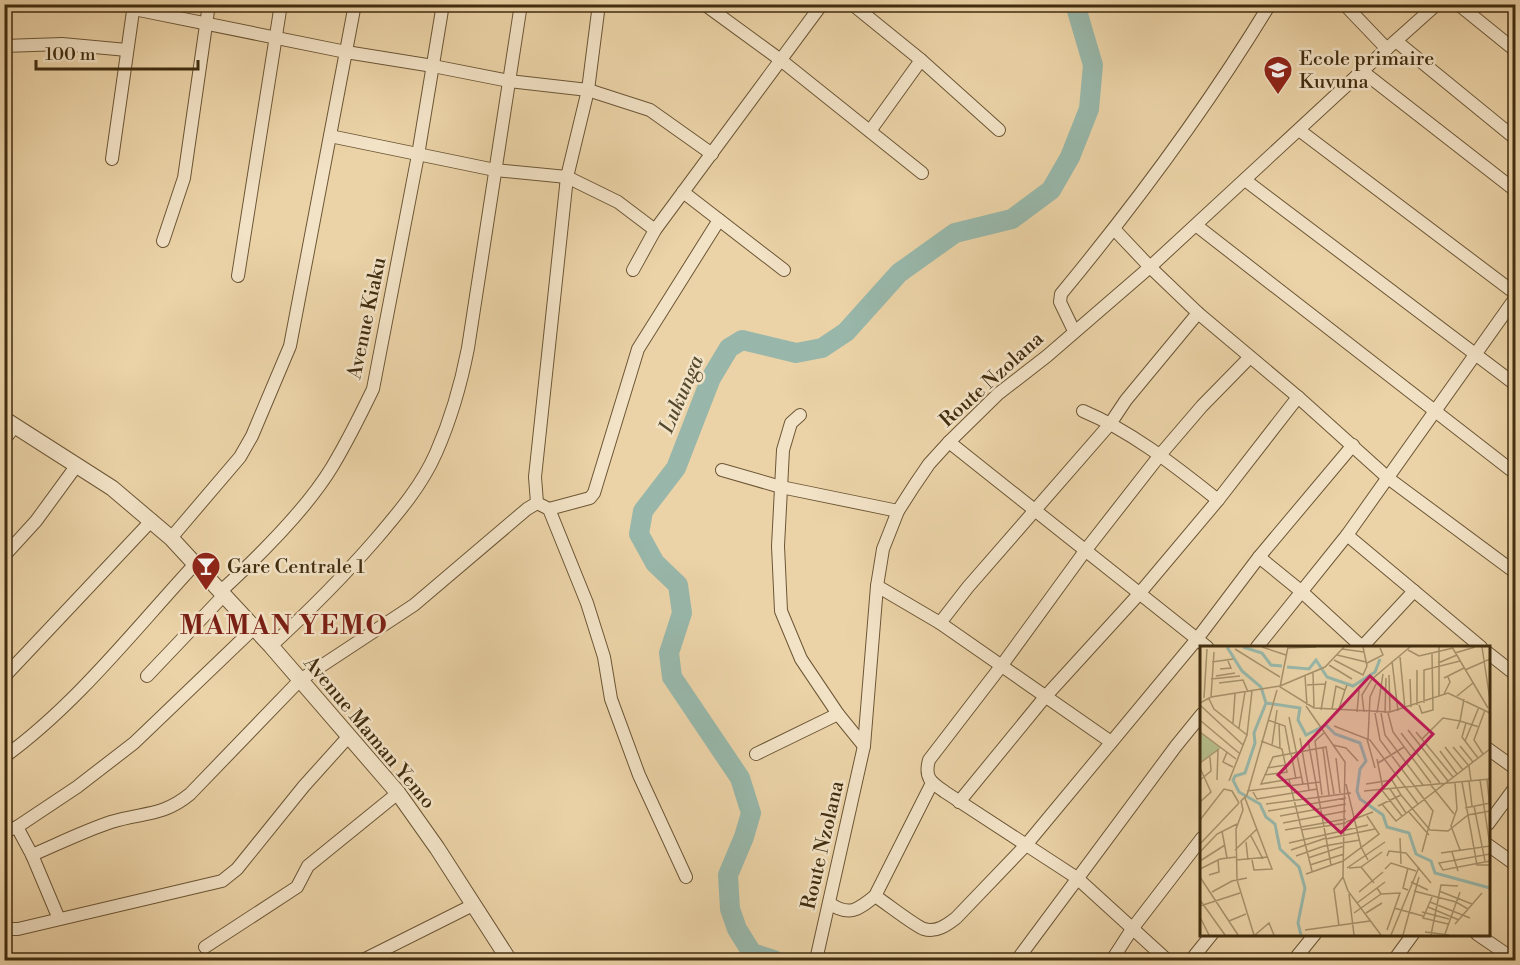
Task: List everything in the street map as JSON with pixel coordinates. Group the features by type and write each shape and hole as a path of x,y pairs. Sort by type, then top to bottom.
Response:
{"street":[{"path":"163,240 184,178 209,4"},
{"path":"238,276 281,4"},
{"path":"171,538 240,457 252,436 290,346 355,4"},
{"name":"Avenue Kiaku","path":"147,676 254,560 320,483 331,468 373,389 418,155 443,4"},
{"path":"271,646 344,576 394,519 415,491 436,454 459,391 468,348 521,4"},
{"path":"537,503 535,477 567,177 588,90 599,4"},
{"path":"704,4 782,61 922,173"},
{"path":"633,270 655,230 822,4"},
{"path":"852,4 921,60 999,130"},
{"path":"1074,331 1060,302 1061,294 1114,229 1241,53 1270,4"},
{"path":"1344,4 1392,45 1515,139"},
{"name":"Route Nzolana","path":"816,960 864,746 877,586 883,549 898,511 930,464 998,394 1047,356 1197,226 1437,4"},
{"path":"1458,4 1515,51"},
{"path":"112,159 134,7 206,25 346,52 509,81 588,90 650,110 712,154"},
{"path":"4,46 62,44 127,50"},
{"path":"870,131 921,60"},
{"path":"1362,71 1515,191"},
{"path":"1258,646 1347,535 1515,295 1299,130"},
{"path":"330,136 495,170 567,177 618,202 655,230"},
{"path":"1245,180 1515,385"},
{"path":"683,192 784,270"},
{"path":"549,509 590,498 594,493 638,350 719,220"},
{"path":"1197,226 1515,474"},
{"path":"1114,229 1198,313 1298,397 1388,478 1515,573"},
{"path":"939,623 1110,424 1126,400 1198,313"},
{"path":"1167,960 1077,878 932,783 926,769 929,760 1002,665 1084,551 1160,455 1202,406 1250,357"},
{"path":"959,802 1045,697 1139,594 1218,500 1251,454 1298,397"},
{"path":"1083,411 1110,424 1160,455 1218,500"},
{"path":"800,415 791,423 783,450 778,546 781,611 801,659 838,714 864,746"},
{"path":"4,440 10,423"},
{"name":"Avenue Maman Yemo","path":"10,423 112,488 152,520 223,593 398,793 437,848 509,960"},
{"path":"949,442 1206,646"},
{"path":"875,896 924,929 936,929 945,927 980,895 1026,845 1197,639 1259,557 1353,445"},
{"path":"4,556 36,521 77,465"},
{"path":"722,470 782,487 898,511"},
{"path":"537,503 549,509 587,603 604,657 611,699 639,775 686,877"},
{"path":"32,855 104,824 166,810 176,805 190,794 300,680 414,605 537,503"},
{"path":"4,677 152,520"},
{"path":"1347,535 1480,646"},
{"path":"1259,557 1302,592 1361,646"},
{"path":"4,757 36,734 62,710 195,564"},
{"path":"877,586 939,623 1111,742"},
{"path":"1363,646 1414,591"},
{"path":"4,832 17,827 92,777 134,743 254,628"},
{"path":"1490,655 1515,675"},
{"path":"756,754 838,714"},
{"path":"1017,960 1200,717"},
{"path":"4,929 18,929 210,885 228,878 304,786 349,736"},
{"path":"1490,750 1515,769"},
{"path":"829,903 852,912 875,896 932,783"},
{"path":"1490,821 1515,786"},
{"path":"205,947 297,887 308,866 398,793"},
{"path":"17,827 32,855 59,919"},
{"path":"1112,960 1200,841"},
{"path":"1490,846 1515,865"},
{"path":"363,960 473,905"},
{"path":"1191,960 1210,935"},
{"path":"1294,960 1313,935"},
{"path":"1394,960 1412,935"},
{"path":"1480,935 1515,960"}],"waterway":[{"name":"Lukunga","path":"774,960 752,953 737,929 730,909 728,875 751,813 740,778 672,677 669,653 682,613 678,585 655,563 639,534 643,511 676,468 711,378 729,348 742,340 796,353 822,348 846,332 899,273 955,233 1012,219 1051,190 1070,157 1089,109 1093,65 1075,4"}],"place":[{"name":"Ecole primaire Kuvuna","path":"1278,96"},
{"name":"Gare Centrale 1","path":"206,592"}],"district":[{"name":"MAMAN YEMO","path":"284,625"}]}
